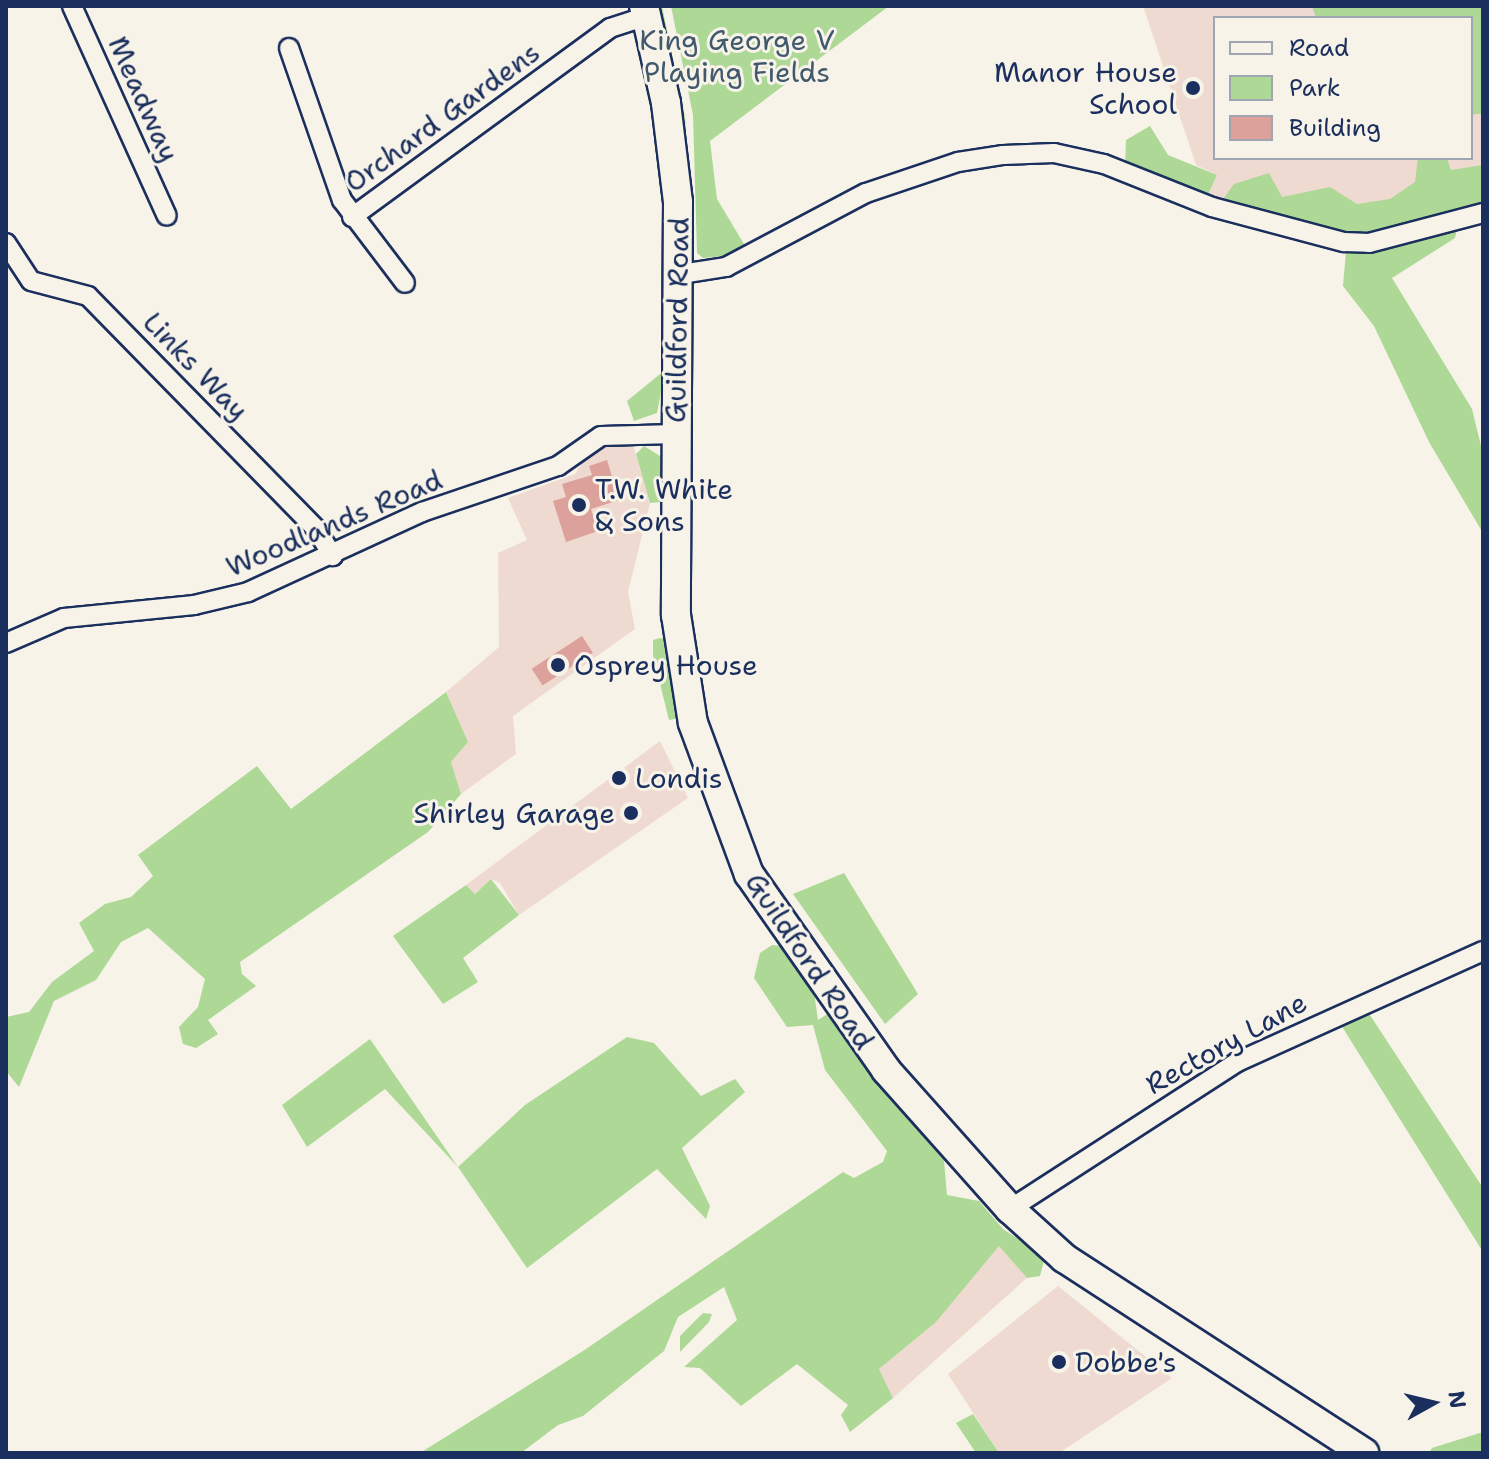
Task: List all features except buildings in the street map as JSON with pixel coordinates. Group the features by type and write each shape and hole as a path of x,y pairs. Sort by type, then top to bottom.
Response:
{"main road":[{"name":"Guildford Road","path":"645,11 666,103 681,274 673,567 682,669 706,769 731,834 774,917 846,1018 1010,1209 1064,1258 1364,1453"}],"street":[{"name":"Meadway","path":"72,6 167,216"},
{"name":"Orchard Gardens","path":"352,217 610,28 645,11"},
{"name":"Orchard Gardens","path":"289,48 333,178 352,217 405,283"},
{"path":"681,274 726,267 866,193 958,162 1003,155 1054,153 1104,164 1212,207 1344,242 1369,243 1483,213"},
{"name":"Links Way","path":"6,243 31,281 88,296 316,529 333,556"},
{"name":"Woodlands Road","path":"6,643 64,618 221,600 333,556 422,512 558,466 601,436 675,434"},
{"name":"Rectory Lane","path":"1010,1209 1237,1062 1483,951"}],"shaded area":[{"name":"Manor House School","path":"1143,6 1483,6 1483,205 1341,233 1207,197 1217,175 1196,165"},
{"path":"605,444 633,445 650,503 628,592 635,629 513,716 516,754 461,794 451,762 468,742 446,692 499,647 498,553 527,540 508,498 575,474 591,450"},
{"path":"660,741 688,798 519,915 500,883 491,879 475,894 466,885"},
{"path":"999,1245 1027,1278 893,1398 879,1369 936,1322"},
{"name":"Dobbe's","path":"1058,1286 1172,1378 1059,1453 999,1453 948,1374"}],"green space":[{"path":"653,6 662,6 685,117 693,249"},
{"name":"King George V Playing Fields","path":"671,6 889,6 710,141 717,199 747,249 735,255 703,258 697,253 693,115"},
{"path":"1312,6 1483,6 1483,113 1473,115 1473,16 1315,16"},
{"path":"1150,126 1168,155 1217,175 1207,197 1125,166 1126,140"},
{"path":"1418,160 1448,160 1451,170 1483,165 1483,205 1371,234 1341,233 1221,202 1234,184 1269,173 1282,197 1330,187 1357,204 1390,199 1415,182"},
{"path":"1457,229 1455,238 1392,278 1472,409 1483,454 1483,533 1429,442 1374,326 1343,286 1346,251 1408,244"},
{"path":"665,370 657,413 634,421 627,401"},
{"path":"644,446 663,458 661,502 650,503 636,454"},
{"path":"653,640 669,640 680,718 669,720 653,655"},
{"path":"446,692 468,742 451,762 461,794 428,832 240,962 242,974 256,986 208,1020 218,1034 196,1048 183,1044 179,1027 198,1007 205,979 148,928 121,942 96,980 54,1001 19,1087 6,1071 6,1017 29,1012 52,982 94,951 79,923 105,904 131,897 153,876 138,855 257,766 291,809"},
{"path":"844,873 918,994 885,1024 793,894"},
{"path":"491,879 519,915 463,958 478,982 443,1004 393,936 466,885 475,894"},
{"path":"772,945 782,946 814,992 818,1020 829,1013 944,1161 947,1195 979,1201 1003,1229 1045,1257 1040,1276 1027,1278 999,1246 936,1322 879,1369 893,1398 850,1432 841,1415 848,1405 797,1364 741,1406 700,1368 684,1367 737,1320 724,1287 678,1317 664,1351 583,1416 558,1425 521,1453 420,1453 583,1351 843,1172 854,1178 883,1162 887,1151 825,1070 813,1025 787,1027 754,978 760,953"},
{"path":"1368,1012 1483,1188 1483,1252 1341,1025"},
{"path":"627,1037 654,1043 701,1096 735,1079 745,1092 682,1148 710,1206 706,1219 657,1169 527,1268 458,1167 525,1105"},
{"path":"370,1039 458,1167 385,1089 307,1147 282,1105"},
{"path":"703,1313 712,1314 709,1322 680,1352 680,1336"},
{"path":"973,1414 999,1453 976,1453 956,1423"},
{"path":"1483,1432 1483,1453 1429,1453 1432,1448"}],"place":[{"name":"Manor House School","path":"1193,88"},
{"name":"T.W. White & Sons","path":"579,505"},
{"name":"Osprey House","path":"558,665"},
{"name":"Londis","path":"619,778"},
{"name":"Shirley Garage","path":"631,813"},
{"name":"Dobbe's","path":"1059,1362"}]}
